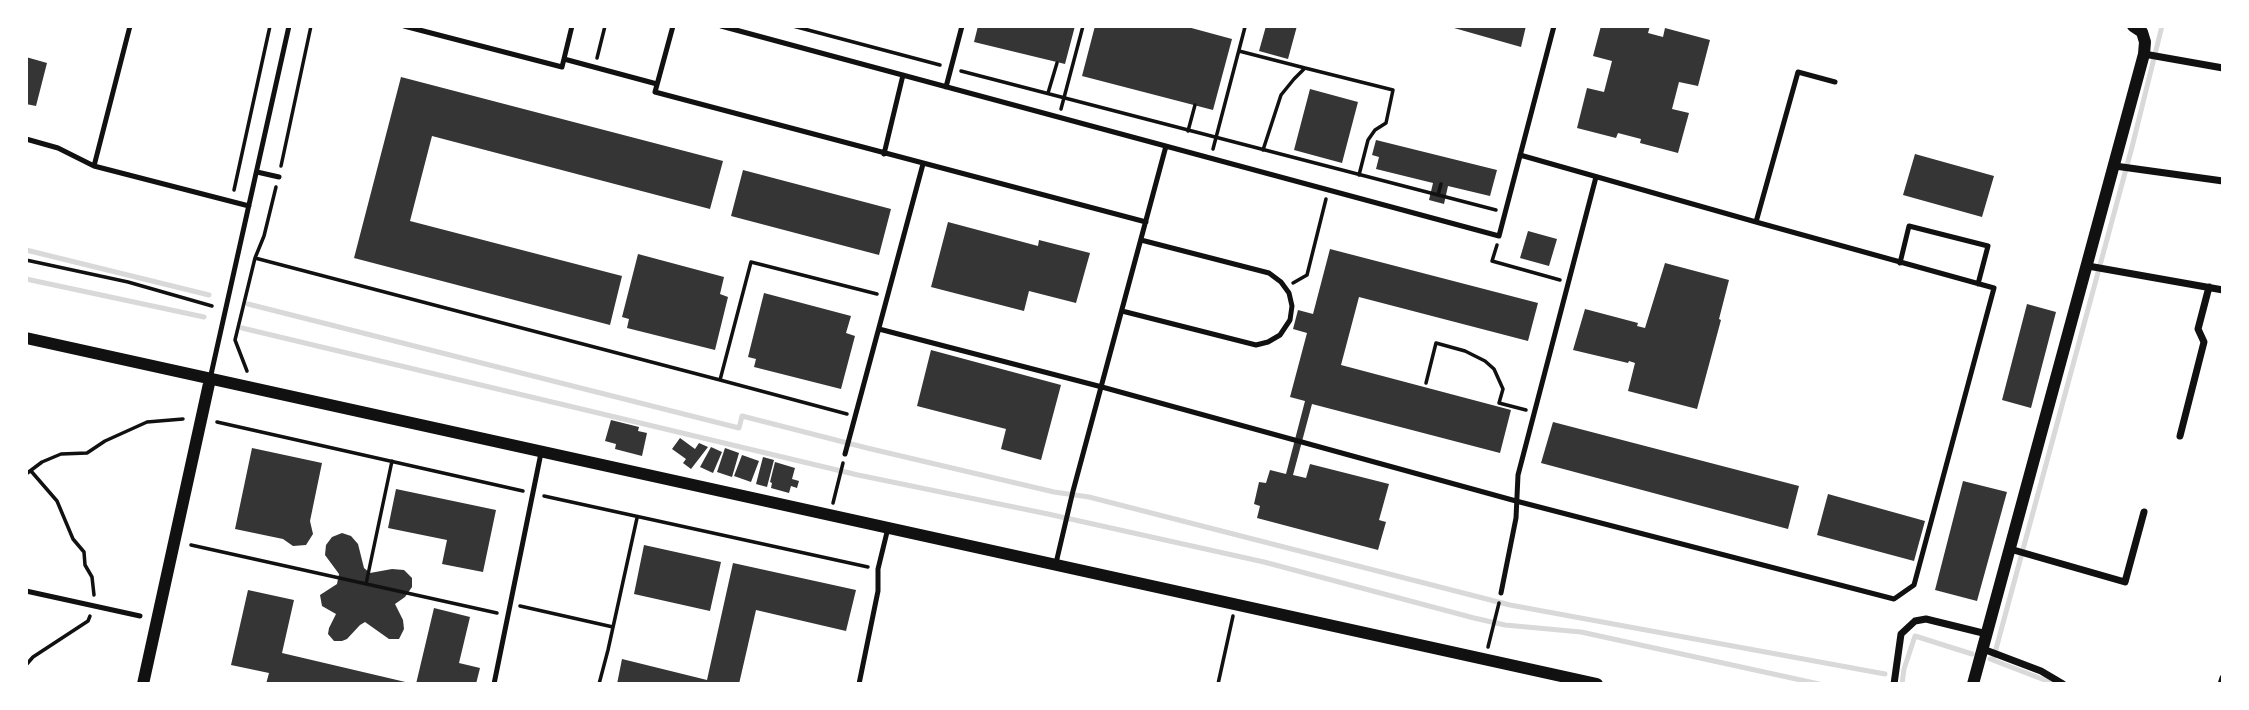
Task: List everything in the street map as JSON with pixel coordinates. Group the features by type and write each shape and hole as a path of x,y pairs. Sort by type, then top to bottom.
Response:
{"street":[{"path":"1973,684 1991,652 1987,634 2018,552 2096,268 2119,167 2152,55 2140,28"},
{"path":"2152,55 2223,68"},
{"path":"2119,167 2223,181"},
{"path":"2096,268 2223,290"},
{"path":"2180,436 2204,342 2198,329 2209,288"},
{"path":"26,338 1597,684"},
{"path":"143,684 210,379"},
{"path":"2018,552 2125,582 2144,512"},
{"path":"1894,684 1901,634 1915,621 1926,619 1987,634"},
{"path":"1991,652 2041,671 2063,684"},
{"path":"2221,684 2223,678"}],"lane":[{"path":"94,166 130,26"},
{"path":"210,379 289,26"},
{"path":"404,26 562,67 572,26"},
{"path":"673,26 655,92 1146,222"},
{"path":"721,26 1499,236 1554,26"},
{"path":"946,87 962,26"},
{"path":"564,59 657,84"},
{"path":"1756,222 1798,72 1835,82"},
{"path":"884,154 903,75"},
{"path":"26,139 58,148 94,166 249,206"},
{"path":"1056,565 1068,510 1166,146"},
{"path":"879,329 1102,387 1516,501 1894,599 1914,585 1994,288 1520,155"},
{"path":"845,454 923,164"},
{"path":"257,172 279,177"},
{"path":"1501,593 1516,518 1518,475 1596,177"},
{"path":"1900,263 1909,226 1988,246 1978,284"},
{"path":"1122,311 1256,345 1274,339 1287,325 1292,306 1286,287 1276,277 1141,240"},
{"path":"494,684 541,453"},
{"path":"859,684 878,591 878,569 888,528"},
{"path":"26,591 140,616"}],"path":[{"path":"231,202 271,26"},
{"path":"248,373 235,340 279,177 311,26"},
{"path":"594,67 605,26"},
{"path":"793,26 1505,213"},
{"path":"1059,117 1083,26"},
{"path":"1211,158 1245,27 1241,26"},
{"path":"1239,51 1393,90 1386,123 1375,130 1368,140 1359,175"},
{"path":"1048,93 1056,63"},
{"path":"1263,150 1281,95 1305,68"},
{"path":"1188,131 1195,105"},
{"path":"1438,195 1441,184"},
{"path":"1286,287 1307,275 1328,190"},
{"path":"1499,236 1492,261 1568,283"},
{"path":"256,258 855,416"},
{"path":"26,260 128,282 212,306"},
{"path":"720,380 751,262 887,297"},
{"path":"1426,383 1436,343 1476,355 1494,369 1503,389 1499,403 1534,412"},
{"path":"26,474 42,462 61,454 87,453 105,441 147,422 183,419"},
{"path":"218,422 637,518 878,569"},
{"path":"366,584 392,461"},
{"path":"830,516 844,462"},
{"path":"26,665 33,657 88,621 93,606 92,577 85,565 84,552 73,539 57,502 31,471"},
{"path":"599,684 637,518"},
{"path":"191,545 509,616"},
{"path":"511,604 613,627"},
{"path":"1218,684 1236,604"},
{"path":"1492,631 1498,606"}],"building":[{"path":"978,26 1075,26 1065,64 974,42"},
{"path":"1095,26 1184,26 1232,39 1213,110 1082,76"},
{"path":"1266,26 1297,26 1288,59 1259,51"},
{"path":"1447,26 1526,26 1521,47"},
{"path":"1601,26 1650,26 1648,33 1663,37 1665,28 1710,40 1698,86 1679,82 1672,109 1689,113 1678,153 1640,143 1641,139 1618,133 1616,138 1577,128 1587,88 1604,92 1612,61 1593,56"},
{"path":"26,57 47,63 36,106 26,104"},
{"path":"401,77 723,161 710,209 432,136 410,221 622,276 610,325 354,258"},
{"path":"1310,89 1358,102 1342,163 1294,150"},
{"path":"1376,140 1497,170 1490,196 1448,186 1444,204 1429,200 1433,183 1376,169 1379,157 1372,155"},
{"path":"1915,154 1994,176 1982,217 1903,195"},
{"path":"743,170 891,209 879,255 731,216"},
{"path":"948,222 1038,246 1039,240 1090,253 1076,303 1029,291 1024,311 931,287"},
{"path":"1528,231 1557,239 1549,266 1520,258"},
{"path":"1330,249 1538,303 1528,341 1359,297 1341,365 1511,410 1500,453 1312,404 1293,475 1306,478 1310,464 1389,484 1379,520 1386,522 1378,550 1257,518 1260,506 1254,504 1259,482 1266,483 1270,470 1286,474 1305,401 1290,397 1307,333 1293,329 1298,310 1313,314"},
{"path":"638,254 724,277 720,294 728,297 715,350 627,328 629,319 622,317"},
{"path":"1665,263 1729,280 1697,409 1628,391 1635,363 1573,350 1585,309 1638,323 1637,326 1645,328"},
{"path":"764,293 851,316 846,333 855,336 841,389 754,367 756,359 748,357"},
{"path":"2027,304 2056,312 2031,408 2002,400"},
{"path":"931,350 1061,385 1041,460 1001,449 1006,429 917,406"},
{"path":"611,420 639,427 638,431 647,433 642,456 615,449 616,444 605,441"},
{"path":"1553,422 1799,486 1788,529 1541,463"},
{"path":"680,438 695,449 699,443 708,447 691,469 683,463 686,459 672,449"},
{"path":"711,447 722,452 713,473 700,467"},
{"path":"252,448 322,463 310,521 313,534 306,545 293,546 283,539 235,529"},
{"path":"725,448 739,453 732,477 717,472"},
{"path":"742,455 759,461 751,482 734,476"},
{"path":"763,457 774,460 767,487 756,484"},
{"path":"775,462 795,468 792,479 799,481 797,488 791,486 789,493 771,488"},
{"path":"1963,481 2007,492 1977,601 1935,590"},
{"path":"396,489 496,510 483,572 442,564 447,540 388,528"},
{"path":"1828,494 1925,521 1914,561 1817,535"},
{"path":"342,533 351,536 358,544 364,568 370,573 404,570 412,578 412,587 405,597 395,604 403,620 404,629 399,639 389,639 365,622 342,641 334,641 328,634 336,614 322,606 320,595 337,584 339,574 325,555 326,545 332,537"},
{"path":"644,545 721,562 710,611 634,594"},
{"path":"733,563 856,590 846,631 756,610 739,684 617,684 622,659 707,680"},
{"path":"248,590 294,600 282,653 414,684 266,684 269,673 231,665"},
{"path":"434,608 470,617 459,663 480,668 476,684 416,684"}],"waterway":[{"path":"1993,660 2132,147 2162,26"},
{"path":"26,250 209,295"},
{"path":"26,279 204,317"},
{"path":"248,304 739,428 742,416 1054,492 1089,497 1510,605 1885,674"},
{"path":"242,328 858,475 1264,562 1505,625 1581,632 1819,684"},
{"path":"1902,684 1915,636 1972,654"},
{"path":"1990,659 2055,684"}]}
